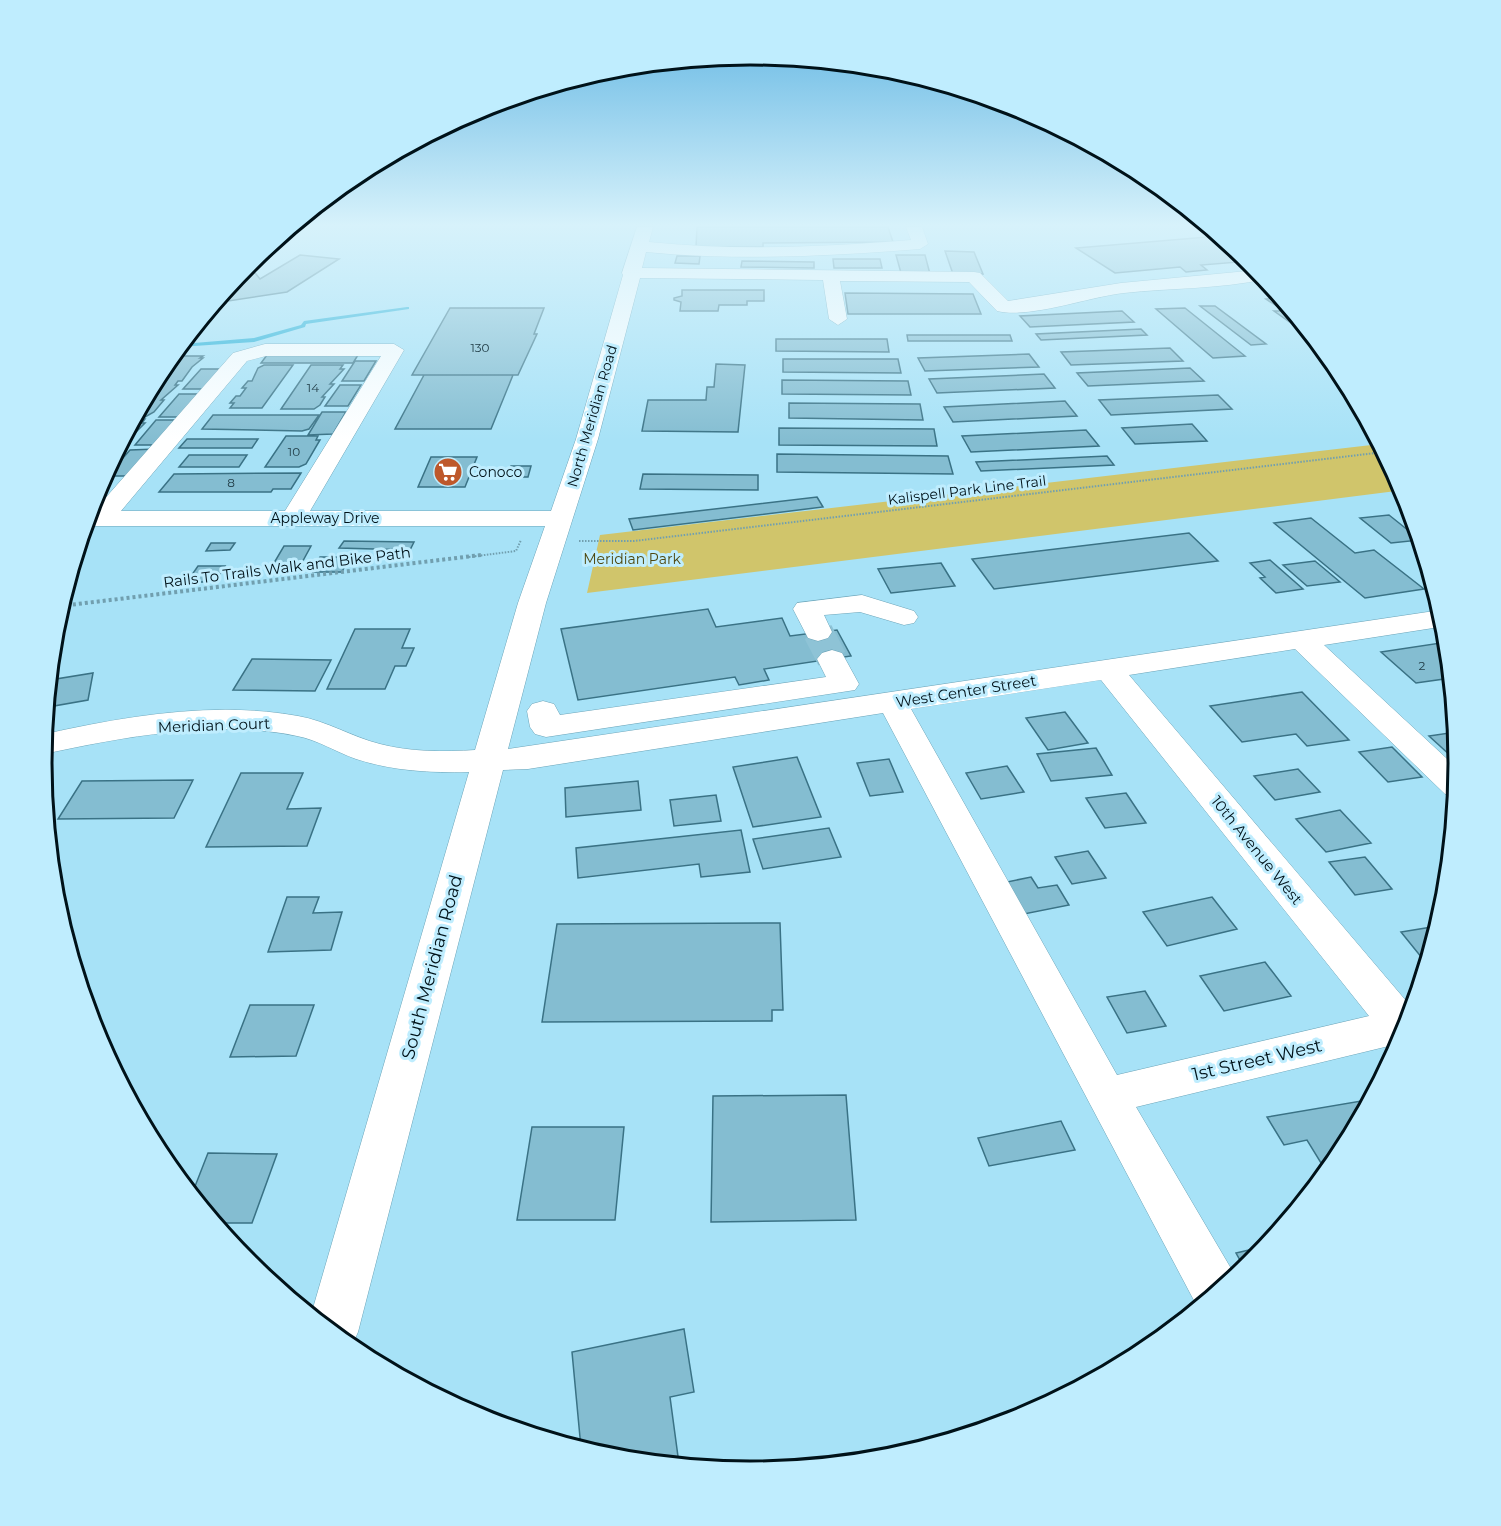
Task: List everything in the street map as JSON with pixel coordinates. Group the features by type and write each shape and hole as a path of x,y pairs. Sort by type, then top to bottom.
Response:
{"street":[{"name":"North Meridian Road","path":"532,603 587,439 624,298"},
{"path":"835,298 838,319"},
{"path":"993,298 1007,314 1025,306 1067,298"},
{"path":"623,302 647,302"},
{"path":"99,514 240,357 265,350 394,350 293,518"},
{"name":"Appleway Drive","path":"97,519 293,518 557,529"},
{"name":"South Meridian Road","path":"334,1323 532,603"},
{"path":"904,617 862,603 807,609 1106,1096 1213,1286"},
{"name":"West Center Street","path":"615,731 728,714 849,677 1108,669 1433,620"},
{"path":"1302,640 1448,777"},
{"name":"10th Avenue West","path":"1108,669 1399,1020"},
{"path":"543,711 546,727 615,731"},
{"name":"Meridian Court","path":"53,743 135,729 198,722 258,722 296,725 371,753 448,762 488,760"},
{"path":"488,760 528,758 615,731"},
{"name":"1st Street West","path":"1106,1096 1395,1029"}],"path":[{"name":"Kalispell Park Line Trail","path":"557,529 634,541 1376,453"},
{"name":"Rails To Trails Walk and Bike Path","path":"71,605 516,551"}],"green space":[{"name":"Meridian Park","path":"1372,445 1393,491 587,593 600,535"}],"building":[{"path":"230,298 246,298 228,301"},
{"path":"764,298 764,301 747,301 747,305 719,305 718,311 680,311 681,302 674,300"},
{"path":"846,298 975,298 981,314 848,314"},
{"path":"1266,299 1271,299 1279,307"},
{"path":"1200,306 1215,306 1266,344 1251,345"},
{"path":"450,308 544,308 534,334 537,334 518,375 412,375"},
{"path":"1185,308 1245,356 1213,358 1156,309"},
{"path":"1122,311 1134,322 1030,327 1020,316"},
{"path":"1274,311 1282,311 1292,323 1291,323"},
{"path":"1141,329 1147,335 1041,340 1036,334"},
{"path":"907,335 1010,335 1012,341 908,341"},
{"path":"776,339 887,339 889,352 776,351"},
{"path":"1170,348 1183,361 1071,365 1061,352"},
{"path":"1029,354 1039,367 925,371 918,358"},
{"path":"267,355 358,355 353,363 261,363"},
{"path":"184,356 203,356 182,381 178,381 175,385 178,385 161,400 164,400 154,412 145,417"},
{"path":"783,359 898,359 901,373 783,372"},
{"path":"355,361 376,361 364,381 342,381"},
{"path":"716,364 745,365 738,432 642,431 648,400 706,400 707,387 714,387"},
{"path":"264,365 293,365 262,408 230,408 234,403 230,403 236,396 240,396 246,388 242,388 248,381 252,381 258,368"},
{"path":"311,365 343,365 340,369 344,369 330,384 334,384 322,397 325,397 320,405 314,409 281,409"},
{"path":"1190,368 1204,381 1088,386 1077,373"},
{"path":"201,369 223,369 205,389 183,389"},
{"path":"1044,374 1055,388 937,393 929,379"},
{"path":"424,375 513,375 491,429 395,429"},
{"path":"782,380 908,381 911,395 782,394"},
{"path":"340,385 361,385 348,406 325,406"},
{"path":"179,394 201,394 182,417 159,417"},
{"path":"1218,395 1232,409 1111,415 1099,400"},
{"path":"1065,401 1077,416 953,422 944,407"},
{"path":"789,403 920,404 923,420 789,418"},
{"path":"322,412 346,412 333,434 308,435"},
{"path":"213,415 319,415 309,429 302,431 202,429"},
{"path":"143,419 142,423 145,423 136,432"},
{"path":"156,420 179,420 159,445 135,445"},
{"path":"1192,424 1207,441 1135,444 1122,428"},
{"path":"779,428 934,429 937,446 779,445"},
{"path":"1086,430 1099,446 971,452 962,436"},
{"path":"286,436 318,436 316,440 320,440 306,464 299,467 265,467"},
{"path":"187,439 258,439 252,448 179,448"},
{"path":"155,449 132,476 115,476 122,459 130,450"},
{"path":"777,454 948,456 953,474 777,472"},
{"path":"189,455 247,455 239,467 179,467"},
{"path":"1107,456 1114,465 981,471 976,462"},
{"name":"Conoco","path":"431,457 477,457 465,487 418,487"},
{"path":"511,466 531,466 528,477 507,477"},
{"path":"301,473 291,489 273,489 271,492 159,492 174,474"},
{"path":"643,474 758,475 758,490 640,489"},
{"path":"817,497 823,507 633,530 629,519"},
{"path":"1389,515 1408,530 1412,541 1391,543 1360,518"},
{"path":"1311,518 1355,553 1374,550 1424,589 1365,598 1274,523"},
{"path":"1189,533 1218,561 994,589 972,559"},
{"path":"344,541 414,542 410,550 339,548"},
{"path":"211,543 235,543 230,550 206,551"},
{"path":"284,546 311,546 299,568 271,568"},
{"path":"320,557 349,557 342,572 313,572"},
{"path":"1270,560 1303,589 1276,593 1260,578 1265,577 1250,563"},
{"path":"1315,561 1340,582 1307,586 1283,565"},
{"path":"941,563 955,586 891,593 878,569"},
{"path":"198,566 225,566 215,582 187,582"},
{"path":"708,609 716,627 782,618 790,636 837,630 851,656 764,669 769,680 739,685 735,677 578,700 561,629"},
{"path":"355,629 410,629 402,648 414,648 406,666 395,666 385,689 327,689"},
{"path":"1438,643 1444,679 1416,683 1381,652"},
{"path":"252,659 331,660 315,691 233,690"},
{"path":"93,673 88,700 55,706 57,679"},
{"path":"1302,692 1349,740 1307,746 1296,734 1242,742 1210,706"},
{"path":"1065,712 1088,743 1048,750 1026,718"},
{"path":"1447,733 1448,753 1429,736"},
{"path":"1392,747 1422,777 1388,782 1359,752"},
{"path":"1096,748 1112,775 1051,781 1037,754"},
{"path":"797,757 821,817 753,827 733,767"},
{"path":"889,759 903,792 870,796 857,763"},
{"path":"1007,766 1024,792 981,799 966,773"},
{"path":"1298,769 1320,792 1275,800 1254,776"},
{"path":"241,773 303,773 287,809 321,808 307,846 206,847"},
{"path":"193,780 174,818 58,819 82,781"},
{"path":"638,781 641,810 566,817 565,788"},
{"path":"1126,793 1146,823 1105,828 1086,798"},
{"path":"716,795 721,821 674,826 670,800"},
{"path":"1340,810 1371,843 1326,852 1296,819"},
{"path":"829,828 841,857 763,869 753,839"},
{"path":"741,830 750,872 701,877 699,864 578,878 576,848"},
{"path":"1088,851 1106,878 1072,884 1055,857"},
{"path":"1365,857 1392,889 1355,895 1329,862"},
{"path":"1031,877 1038,888 1057,885 1069,905 1024,914 1007,882"},
{"path":"287,897 319,897 313,913 342,912 331,950 268,952"},
{"path":"1212,897 1237,929 1167,946 1143,912"},
{"path":"780,923 783,1010 772,1010 772,1021 542,1022 557,924"},
{"path":"1429,928 1421,957 1401,932"},
{"path":"1265,962 1291,996 1224,1011 1200,976"},
{"path":"1145,991 1166,1026 1127,1033 1107,997"},
{"path":"250,1005 314,1005 296,1056 230,1057"},
{"path":"846,1095 856,1220 711,1222 713,1096"},
{"path":"1361,1101 1331,1151 1321,1163 1307,1140 1284,1145 1267,1117"},
{"path":"1061,1121 1075,1150 989,1166 978,1138"},
{"path":"532,1127 624,1127 615,1220 517,1220"},
{"path":"208,1153 277,1154 252,1223 226,1223 195,1186"},
{"path":"1251,1250 1240,1261 1236,1253"},
{"path":"684,1329 694,1392 670,1397 678,1457 614,1448 580,1440 572,1352"}],"waterway":[{"path":"192,345 254,340 303,326 304,323 407,308"}],"tunnel":[{"path":"818,632 832,659"}],"place":[{"name":"Conoco","path":"448,472"}]}
